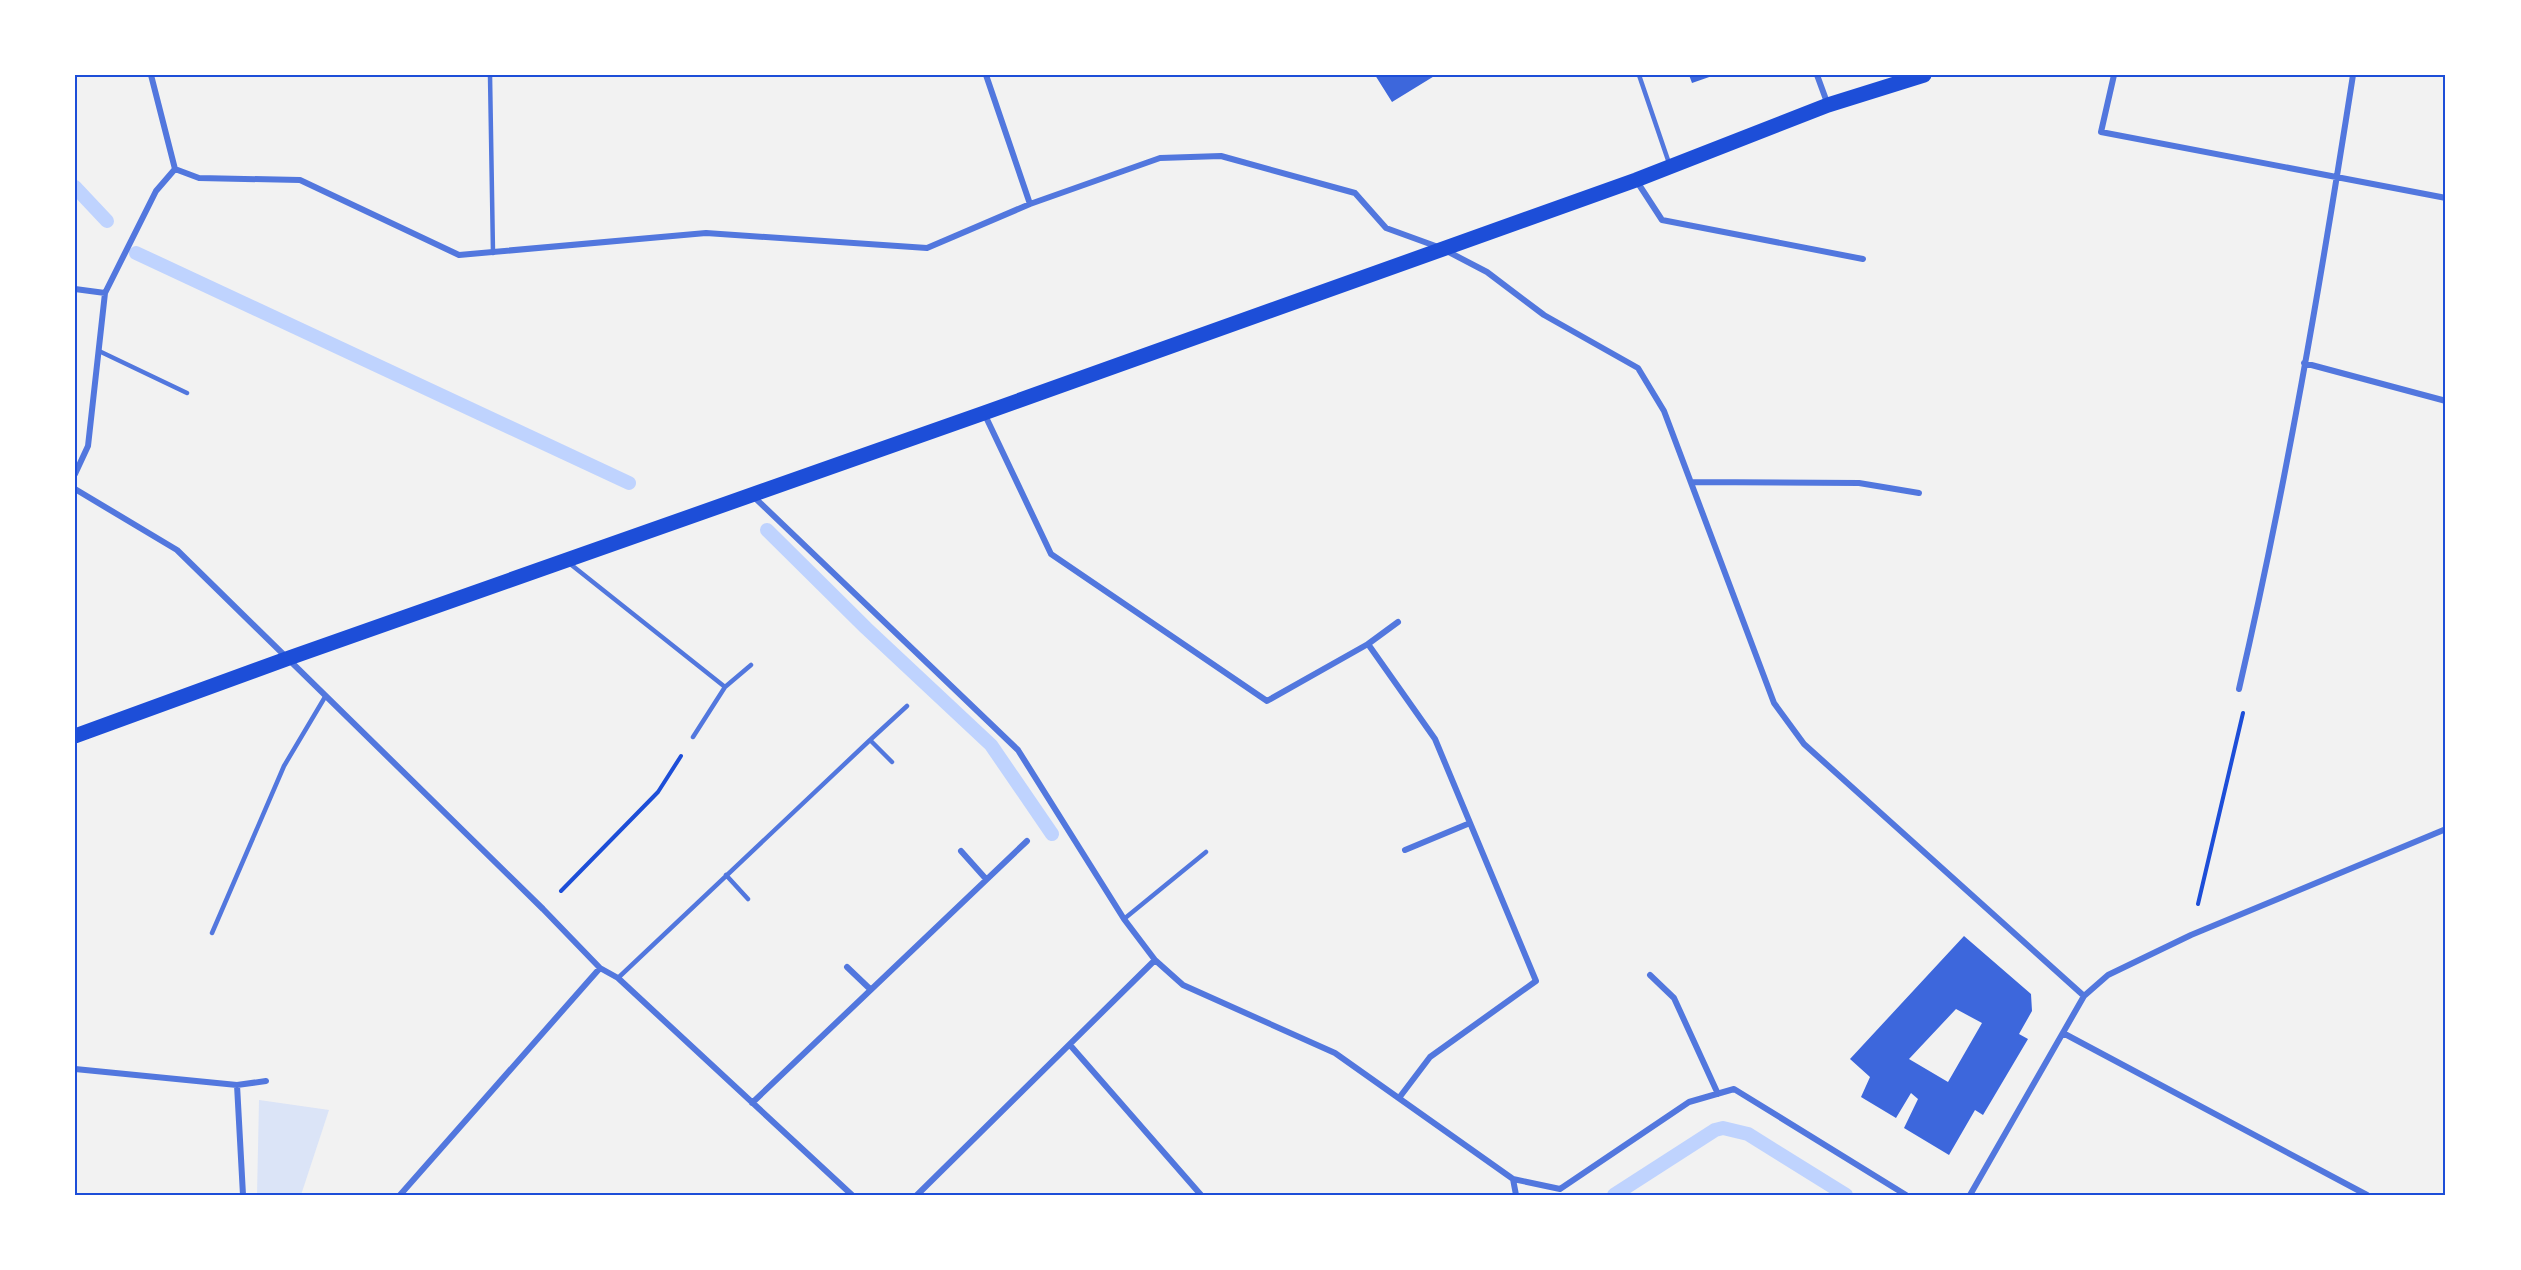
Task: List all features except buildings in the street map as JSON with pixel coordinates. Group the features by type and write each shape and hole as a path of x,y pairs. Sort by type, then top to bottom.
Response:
{"main road":[{"path":"75,736 1636,180 1828,105 1924,75"}],"street":[{"path":"152,75 175,169"},
{"path":"986,75 1030,204"},
{"path":"1817,75 1828,105"},
{"path":"2114,75 2101,132 2446,198"},
{"path":"2239,689 2268,565 2353,75"},
{"path":"175,169 199,178 300,180 459,255 706,233 927,248 1030,204 1160,158 1221,156 1355,193 1386,228 1441,248 1487,272 1544,315 1638,368 1665,411 1774,703 1804,744 2084,996"},
{"path":"75,474 88,446 105,293 156,191 175,169"},
{"path":"1636,180 1662,220 1863,259"},
{"path":"75,289 105,293"},
{"path":"2304,363 2446,401"},
{"path":"984,413 1051,554 1267,701 1368,644 1398,622"},
{"path":"1691,482 1859,483 1919,493"},
{"path":"75,489 177,550 289,658 600,968 618,978 852,1195"},
{"path":"750,494 1018,750 1124,919 1155,960 1183,985 1335,1053 1513,1179 1560,1189 1689,1102 1734,1089 1906,1195"},
{"path":"1368,644 1435,739 1536,981 1430,1057 1399,1098"},
{"path":"1405,850 1470,823"},
{"path":"1970,1195 2084,996 2108,975 2191,935 2446,829"},
{"path":"752,1103 1027,841"},
{"path":"961,851 986,879"},
{"path":"917,1195 1155,960"},
{"path":"847,967 870,989"},
{"path":"400,1195 600,968"},
{"path":"1650,975 1674,998 1718,1094"},
{"path":"2063,1033 2367,1195"},
{"path":"1070,1045 1201,1195"},
{"path":"75,1069 237,1085 266,1081"},
{"path":"237,1085 243,1195"},
{"path":"1513,1179 1516,1195"}],"lane":[{"path":"490,75 493,253"},
{"path":"1639,75 1670,166"},
{"path":"99,351 187,393"},
{"path":"564,560 725,687"},
{"path":"693,737 725,687 751,665"},
{"path":"212,933 284,766 326,697"},
{"path":"618,978 907,706"},
{"path":"870,740 892,762"},
{"path":"1124,919 1206,852"},
{"path":"726,874 748,899"}],"path":[{"path":"2191,935 2244,710 2239,689"},
{"path":"543,909 658,792 693,737"}],"shaded area":[{"path":"259,1100 329,1110 301,1195 257,1195"}],"waterway":[{"path":"75,187 107,221"},
{"path":"136,253 629,483"},
{"path":"767,530 866,628 991,745 1052,834"},
{"path":"1614,1195 1715,1130 1723,1128 1748,1134 1846,1195"}]}
